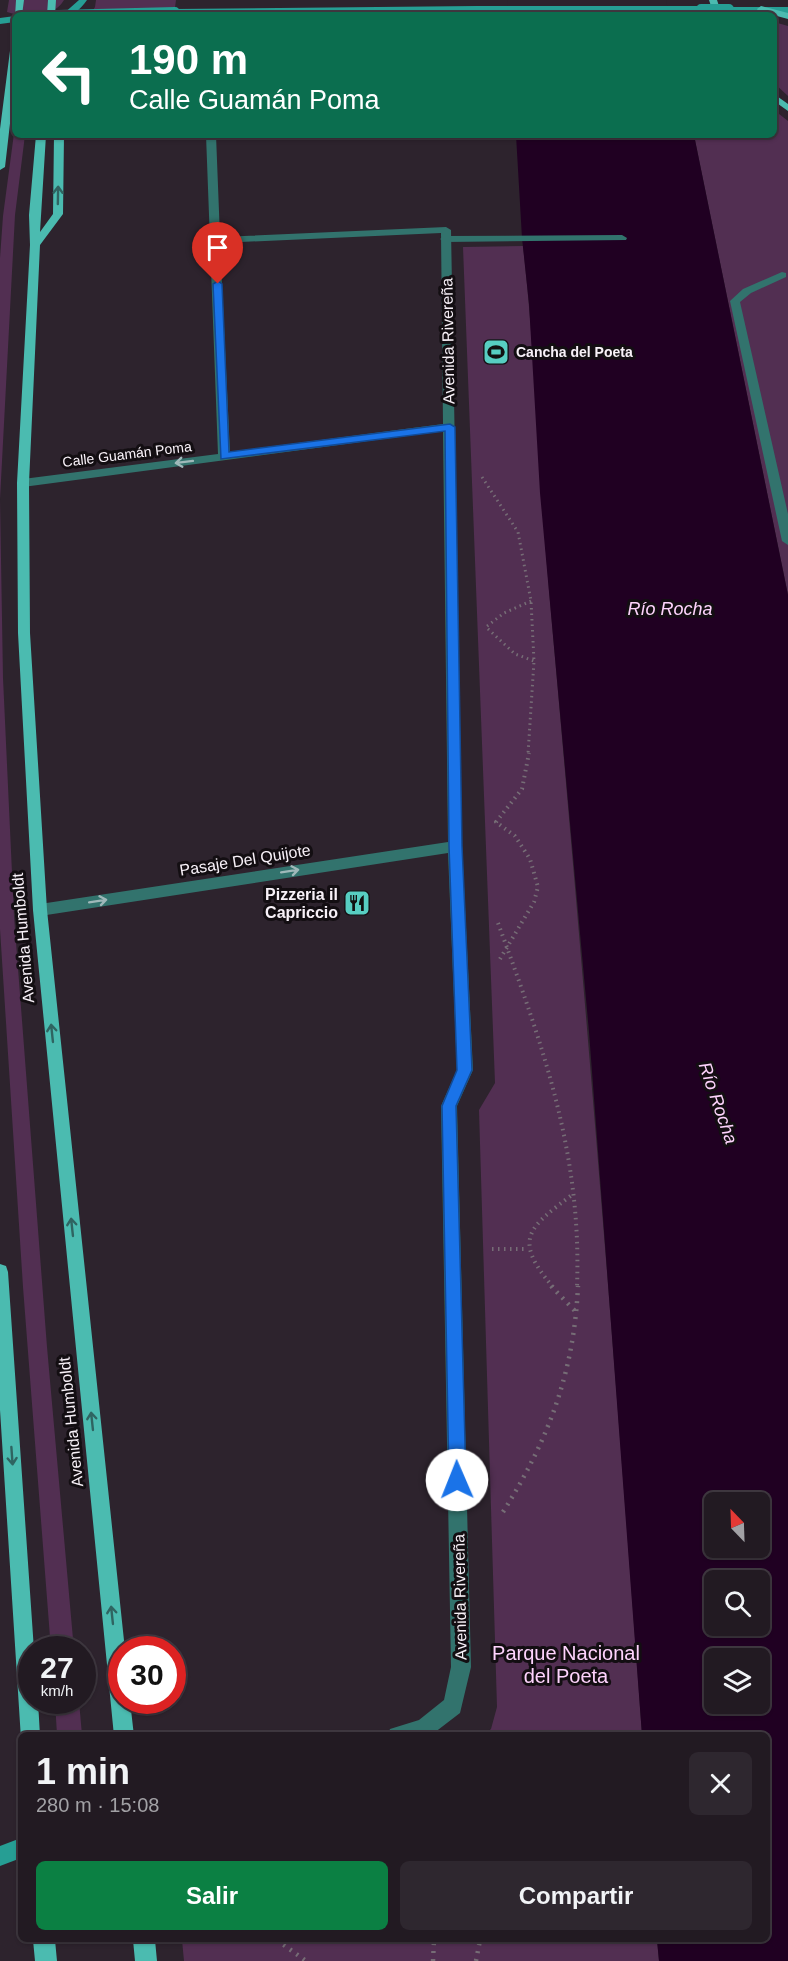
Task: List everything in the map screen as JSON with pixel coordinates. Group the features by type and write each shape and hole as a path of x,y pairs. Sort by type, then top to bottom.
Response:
{"main road":[{"path":"70,12 83,0"},
{"path":"461,12 476,9"},
{"path":"175,12 476,9 788,10"},
{"path":"760,9 772,12"},
{"path":"0,167 12,68"},
{"name":"Avenida Humboldt","path":"41,138 34,215 35,245 23,483 24,633 40,910 124,1732"},
{"path":"35,245 58,214 59,138"},
{"path":"0,1272 30,1732"},
{"path":"0,1857 18,1849"},
{"path":"44,1942 46,1961"},
{"path":"144,1942 146,1961"}],"street":[{"path":"210,138 224,456"},
{"path":"216,240 446,234 622,238"},
{"name":"Avenida Rivereña","path":"410,1732 423,1728 453,1706 461,1666 449,1106 465,1070 455,846 446,234"},
{"path":"782,275 747,291 735,301 788,541"},
{"name":"Calle Guamán Poma","path":"23,483 450,427"},
{"name":"Pasaje Del Quijote","path":"40,910 455,846"}],"path":[{"path":"480,474 518,532 531,601 534,661 529,750 522,789 496,822 515,836 530,859 538,887 534,902 500,959"},
{"path":"531,601 504,613 486,627 515,654 534,661"},
{"path":"498,923 560,1109 573,1193 578,1245 577,1313 572,1345 554,1415 522,1482 503,1512"},
{"path":"573,1193 532,1230 528,1249 540,1271 577,1313"},
{"path":"492,1249 528,1249"},
{"path":"280,1942 306,1961"},
{"path":"433,1961 434,1942"},
{"path":"476,1961 480,1942"}],"green space":[{"path":"9,0 64,0 48,12 7,12"},
{"path":"96,0 176,0 174,12 92,12"},
{"path":"777,23 788,26 788,96 777,86"},
{"path":"777,112 788,121 788,595 695,138 777,138"},
{"path":"13,138 25,138 15,215 0,499 0,258"},
{"name":"Parque Nacional del Poeta","path":"523,246 549,590 610,1306 642,1732 488,1732 491,1729 497,1707 479,1110 495,1083 463,247"},
{"path":"0,499 3,678 14,916 47,1347 73,1636 50,1636 23,1287 0,929"},
{"path":"56,1714 80,1714 82,1732 57,1732"},
{"path":"182,1942 657,1942 659,1961 184,1961"}],"water":[{"name":"Río Rocha","path":"516,138 695,138 788,595 788,1961 659,1961 657,1942 770,1942 770,1732 642,1732 589,1032 540,493"}],"pier":[{"path":"507,0 666,0 668,12 509,12"}],"place":[{"name":"Cancha del Poeta","path":"496,352"},
{"name":"Pizzeria il Capriccio","path":"357,903"}],"route":[{"path":"218,284 224,456 450,427 455,846 465,1070 449,1106 457,1480"}]}
